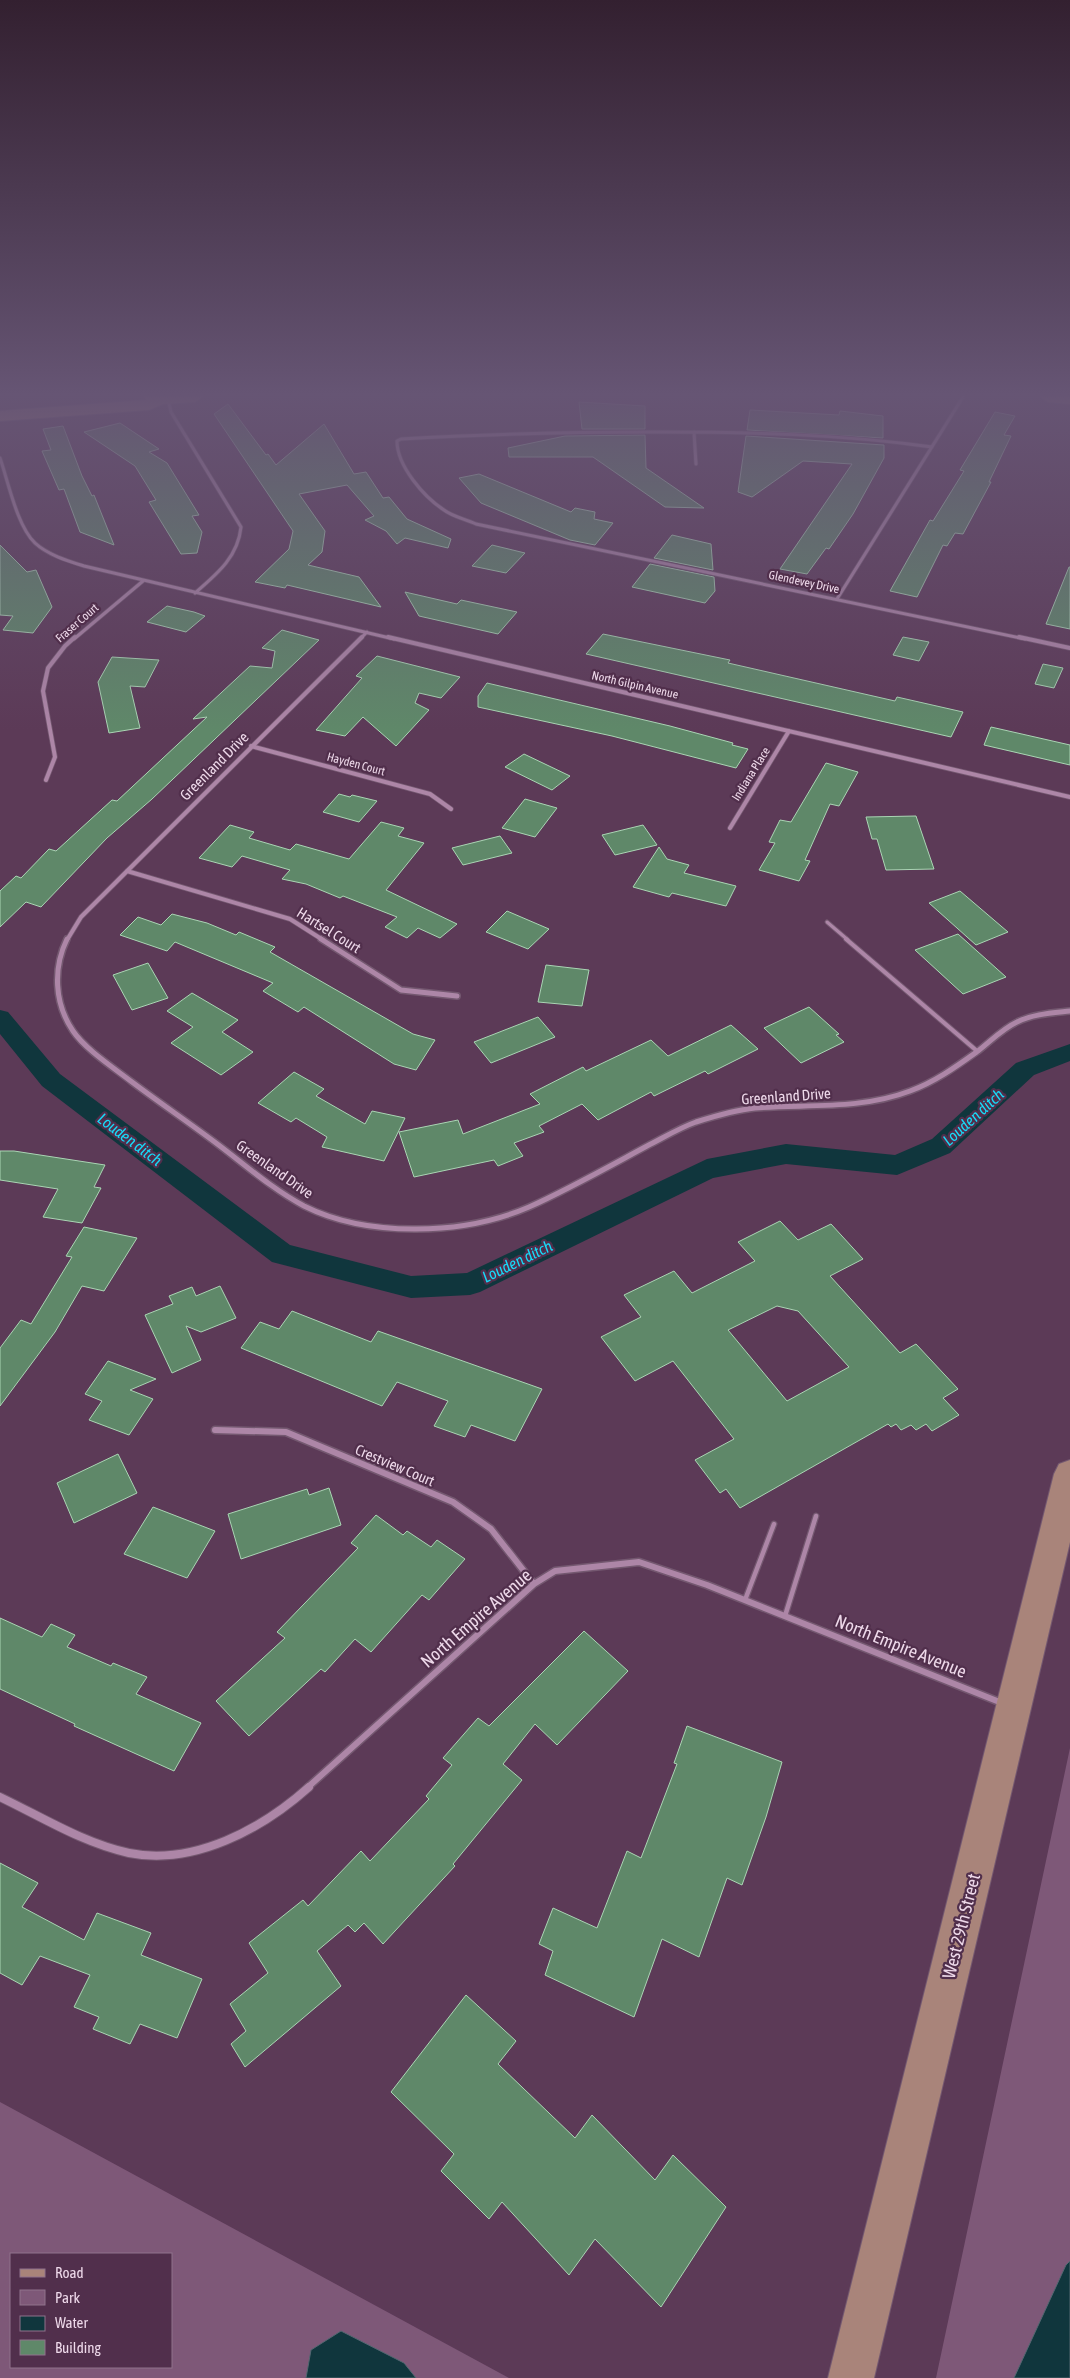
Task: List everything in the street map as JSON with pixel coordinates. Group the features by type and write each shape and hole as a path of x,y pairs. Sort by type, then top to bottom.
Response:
{"main road":[{"name":"West 29th Street","path":"851,2378 1070,1474"}],"street":[{"name":"North Gilpin Avenue","path":"18,508 26,532 34,543 67,560 143,581 1070,797"},
{"path":"195,593 235,554 241,537 241,527 229,508"},
{"name":"Glendevey Drive","path":"442,508 476,524 1070,648"},
{"path":"837,599 894,508"},
{"name":"Fraser Court","path":"46,780 55,757 43,691 48,668 65,646 143,581"},
{"name":"Greenland Drive","path":"367,632 81,917 69,932 63,945 56,984 60,1004 74,1032 117,1070 273,1186 307,1207 336,1218 396,1228 417,1229 488,1220 509,1215 690,1124 751,1108 845,1105 890,1097 913,1090 977,1051 1010,1026 1022,1020 1070,1011"},
{"name":"Indiana Place","path":"730,828 789,731"},
{"name":"Hayden Court","path":"252,746 430,794 451,809"},
{"name":"Hartsel Court","path":"127,871 290,919 401,990 457,996"},
{"name":"Crestview Court","path":"216,1430 286,1432 453,1502 491,1529 534,1584"},
{"name":"North Empire Avenue","path":"0,1797 98,1843 127,1853 172,1856 206,1849 230,1840 267,1820 298,1797 534,1584 555,1571 639,1562 745,1600 1013,1708"}],"lane":[{"path":"827,922 977,1051"},
{"path":"785,1616 816,1516"},
{"path":"745,1600 774,1524"}],"green space":[{"path":"1070,1748 1070,2378 936,2378"},
{"path":"0,2102 509,2378 0,2378"}],"water":[{"path":"1070,2261 1070,2378 1014,2378 1066,2265"},
{"path":"341,2331 404,2363 416,2378 306,2378 311,2350"}],"building":[{"path":"71,508 99,508 114,545 80,532"},
{"path":"153,508 195,508 199,515 192,516 202,532 197,553 181,554"},
{"path":"277,508 309,508 325,531 322,552 308,565 359,577 381,607 287,585 285,588 255,582 289,549 293,531"},
{"path":"367,508 398,508 407,519 451,539 448,548 405,538 397,544 386,531 365,520 374,516"},
{"path":"493,508 561,508 571,512 575,508 595,512 594,519 613,523 595,545 570,540"},
{"path":"822,508 856,508 829,549 826,548 807,574 780,569"},
{"path":"941,508 977,508 963,534 955,533 947,546 943,545 917,597 890,591 930,520 933,521"},
{"path":"672,535 711,544 713,570 654,558"},
{"path":"0,545 27,572 36,570 52,607 33,633 3,630 13,616 0,615"},
{"path":"492,545 525,553 506,573 472,566"},
{"path":"650,564 714,577 715,591 705,603 632,587"},
{"path":"1070,567 1070,629 1046,624"},
{"path":"405,592 457,604 461,600 517,612 498,634 419,616"},
{"path":"167,606 205,616 186,632 147,622"},
{"path":"282,630 319,640 152,799 107,838 41,907 26,902 0,927 0,891 16,876 21,878 49,849 56,851 112,800 117,801 207,717 193,719 250,666 272,668 275,651 262,648"},
{"path":"603,634 730,660 728,663 895,701 897,697 963,712 951,737 586,654"},
{"path":"903,637 929,642 919,661 893,655"},
{"path":"377,656 460,677 441,698 419,693 415,703 429,710 396,746 363,717 345,736 316,730 362,678 356,676"},
{"path":"112,657 159,660 145,687 130,686 140,728 109,733 98,682"},
{"path":"1043,664 1063,668 1054,688 1035,684"},
{"path":"487,683 670,726 733,743 732,745 748,749 736,768 612,736 478,707 478,696"},
{"path":"991,727 1070,745 1070,765 984,745"},
{"path":"524,754 570,776 552,790 505,767"},
{"path":"826,763 858,772 839,806 830,804 805,860 810,861 799,881 759,870 775,843 769,842 780,820 791,822"},
{"path":"339,794 377,801 359,822 323,812"},
{"path":"525,799 557,808 535,837 502,828"},
{"path":"916,816 934,869 886,870 877,839 872,839 866,817"},
{"path":"381,822 404,828 398,836 424,843 386,890 457,924 440,938 418,928 407,938 385,927 397,917 343,896 340,898 306,884 282,879 290,870 242,856 232,867 199,858 230,825 254,832 249,838 290,850 296,844 349,859"},
{"path":"643,825 657,845 615,855 602,835"},
{"path":"500,836 512,853 463,865 452,848"},
{"path":"659,847 667,859 689,865 684,873 736,886 726,906 672,893 669,897 633,887"},
{"path":"960,891 1008,932 976,945 929,903"},
{"path":"507,911 549,929 528,949 486,932"},
{"path":"172,914 207,923 236,935 239,932 275,947 270,952 413,1034 435,1040 416,1070 394,1064 304,1007 298,1012 263,991 273,983 175,942 167,951 120,935 138,917 161,925"},
{"path":"958,934 1006,977 963,994 915,950"},
{"path":"148,963 168,998 132,1010 113,975"},
{"path":"546,965 589,970 582,1006 538,1002"},
{"path":"192,993 238,1020 222,1032 253,1052 221,1075 171,1043 193,1027 167,1011"},
{"path":"809,1007 839,1034 836,1035 844,1042 801,1063 764,1028"},
{"path":"538,1017 555,1037 491,1063 474,1042"},
{"path":"731,1025 758,1049 708,1074 705,1071 654,1096 651,1092 598,1120 582,1104 539,1126 544,1132 514,1143 523,1156 498,1166 494,1160 414,1177 399,1132 458,1120 463,1134 540,1104 530,1094 583,1067 586,1071 651,1040 668,1056"},
{"path":"294,1072 324,1089 316,1096 365,1124 372,1111 405,1118 384,1161 322,1147 327,1137 296,1118 291,1122 258,1103"},
{"path":"0,1151 14,1151 105,1165 94,1187 101,1188 82,1223 43,1217 58,1189 0,1180"},
{"path":"780,1221 798,1240 831,1224 863,1259 830,1276 900,1353 916,1344 958,1389 943,1398 959,1415 932,1431 926,1424 916,1430 911,1425 901,1430 896,1424 891,1427 888,1424 740,1508 726,1489 720,1493 695,1460 734,1439 673,1361 635,1381 601,1337 641,1317 624,1295 674,1271 692,1293 755,1261 738,1242","holes":["777,1306 798,1311 849,1367 787,1401 728,1330"]},
{"path":"84,1227 137,1238 104,1291 82,1286 55,1332 0,1406 0,1348 21,1320 31,1324 72,1257 66,1256"},
{"path":"220,1286 236,1318 201,1332 186,1326 201,1360 172,1373 145,1315 173,1304 169,1296 192,1287 196,1296"},
{"path":"292,1311 371,1342 378,1331 542,1389 515,1441 471,1425 465,1437 434,1426 448,1401 397,1382 382,1406 241,1348 260,1322 279,1329"},
{"path":"108,1361 156,1379 130,1390 153,1399 129,1435 89,1420 102,1401 85,1394"},
{"path":"118,1454 137,1493 74,1523 57,1483"},
{"path":"329,1488 341,1525 241,1559 228,1514 307,1489 309,1495"},
{"path":"153,1507 215,1531 187,1578 124,1554"},
{"path":"376,1515 403,1535 407,1531 431,1547 437,1540 465,1559 429,1600 422,1595 371,1652 355,1639 325,1672 321,1669 249,1736 216,1701 285,1638 277,1632 358,1548 351,1543"},
{"path":"0,1618 42,1637 51,1624 75,1635 67,1647 111,1666 113,1663 147,1677 136,1694 201,1723 174,1771 74,1726 75,1724 0,1689"},
{"path":"584,1631 628,1671 557,1745 535,1724 503,1764 522,1780 453,1864 455,1866 383,1944 364,1923 355,1932 348,1925 317,1951 341,1986 245,2067 231,2044 246,2031 230,2004 268,1973 249,1943 303,1900 308,1906 361,1851 370,1861 429,1799 426,1796 452,1765 443,1758 478,1718 489,1726"},
{"path":"687,1726 782,1762 766,1817 742,1885 727,1878 699,1957 662,1939 634,2017 545,1975 553,1951 539,1944 553,1908 597,1928 627,1851 641,1858 677,1764 674,1763"},
{"path":"0,1863 38,1883 22,1907 84,1940 97,1913 151,1933 141,1955 202,1979 177,2038 140,2024 130,2044 93,2029 99,2017 74,2007 90,1975 40,1956 22,1985 0,1973"},
{"path":"466,1995 516,2041 498,2064 575,2138 592,2115 655,2180 673,2155 726,2207 661,2307 595,2239 569,2275 502,2202 489,2219 441,2171 454,2154 391,2092"}],"waterway":[{"name":"Louden ditch","path":"0,1018 51,1080 282,1254 411,1287 470,1284 707,1169 786,1154 897,1165 941,1146 1025,1069 1070,1052"}]}
